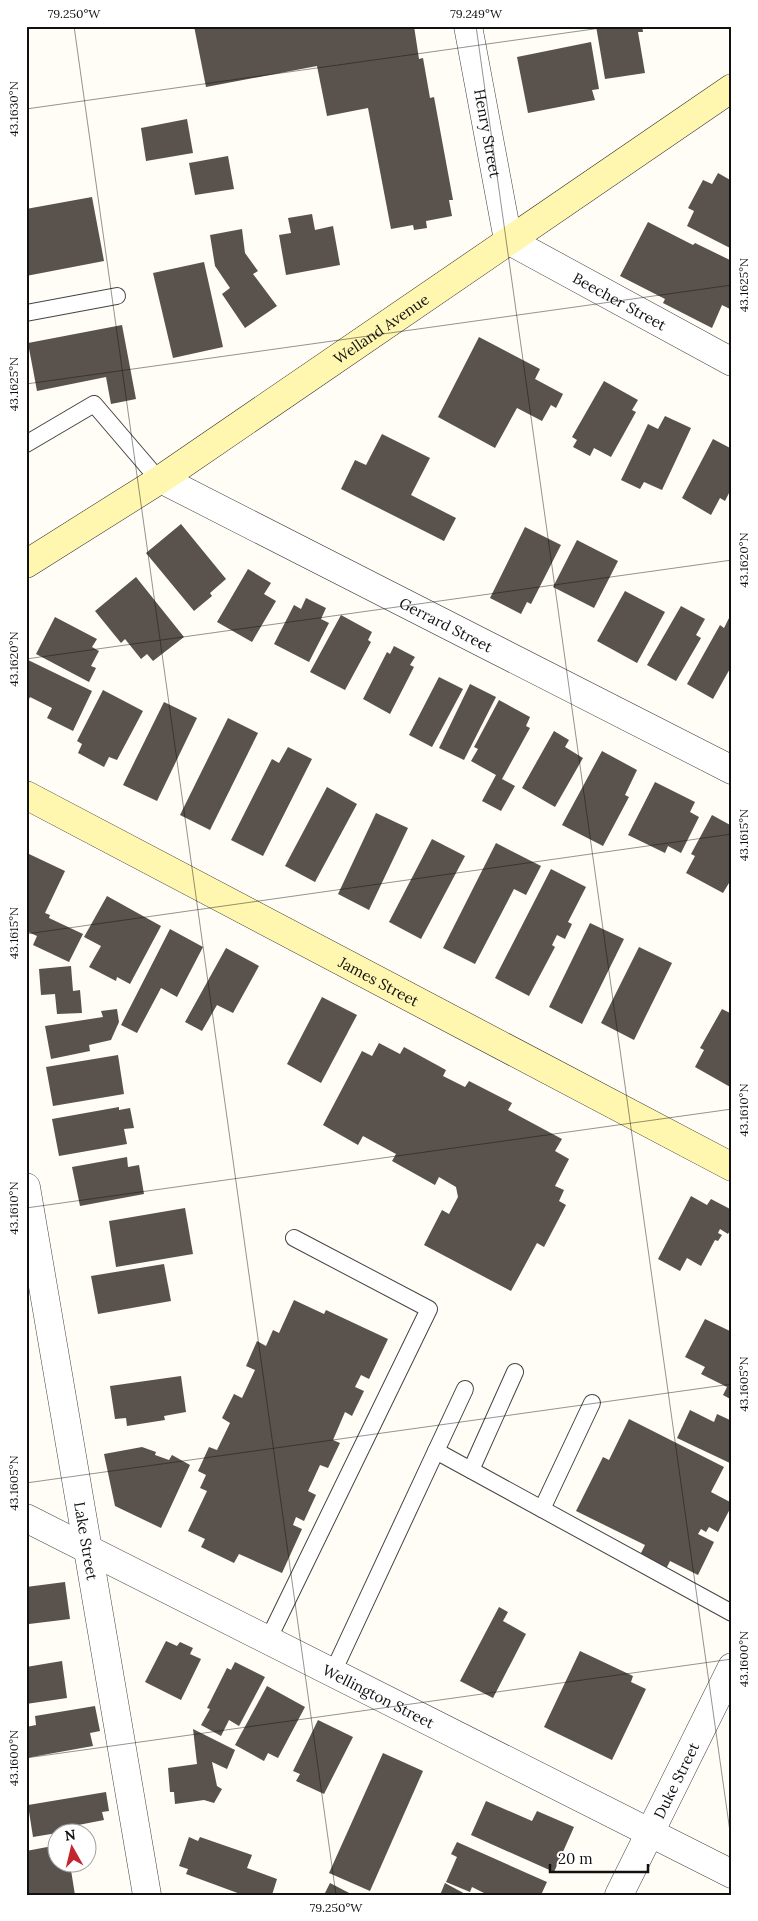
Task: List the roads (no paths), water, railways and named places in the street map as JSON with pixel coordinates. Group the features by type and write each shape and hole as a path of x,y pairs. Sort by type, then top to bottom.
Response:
{"main road":[{"name":"Welland Avenue","path":"26,564 160,479 732,88"},
{"name":"James Street","path":"26,795 732,1167"}],"street":[{"name":"Henry Street","path":"468,26 508,240"},
{"name":"Beecher Street","path":"508,240 732,362"},
{"name":"Gerrard Street","path":"160,479 732,770"},
{"name":"Lake Street","path":"26,1187 147,1895"},
{"name":"Wellington Street","path":"26,1518 732,1874"},
{"name":"Duke Street","path":"619,1895 732,1667"}],"lane":[{"path":"26,312 117,296"},
{"path":"26,444 94,404 160,479"},
{"path":"268,1640 429,1308 294,1238"},
{"path":"471,1470 515,1372"},
{"path":"333,1672 465,1389"},
{"path":"542,1509 592,1403"},
{"path":"436,1451 732,1613"}]}
